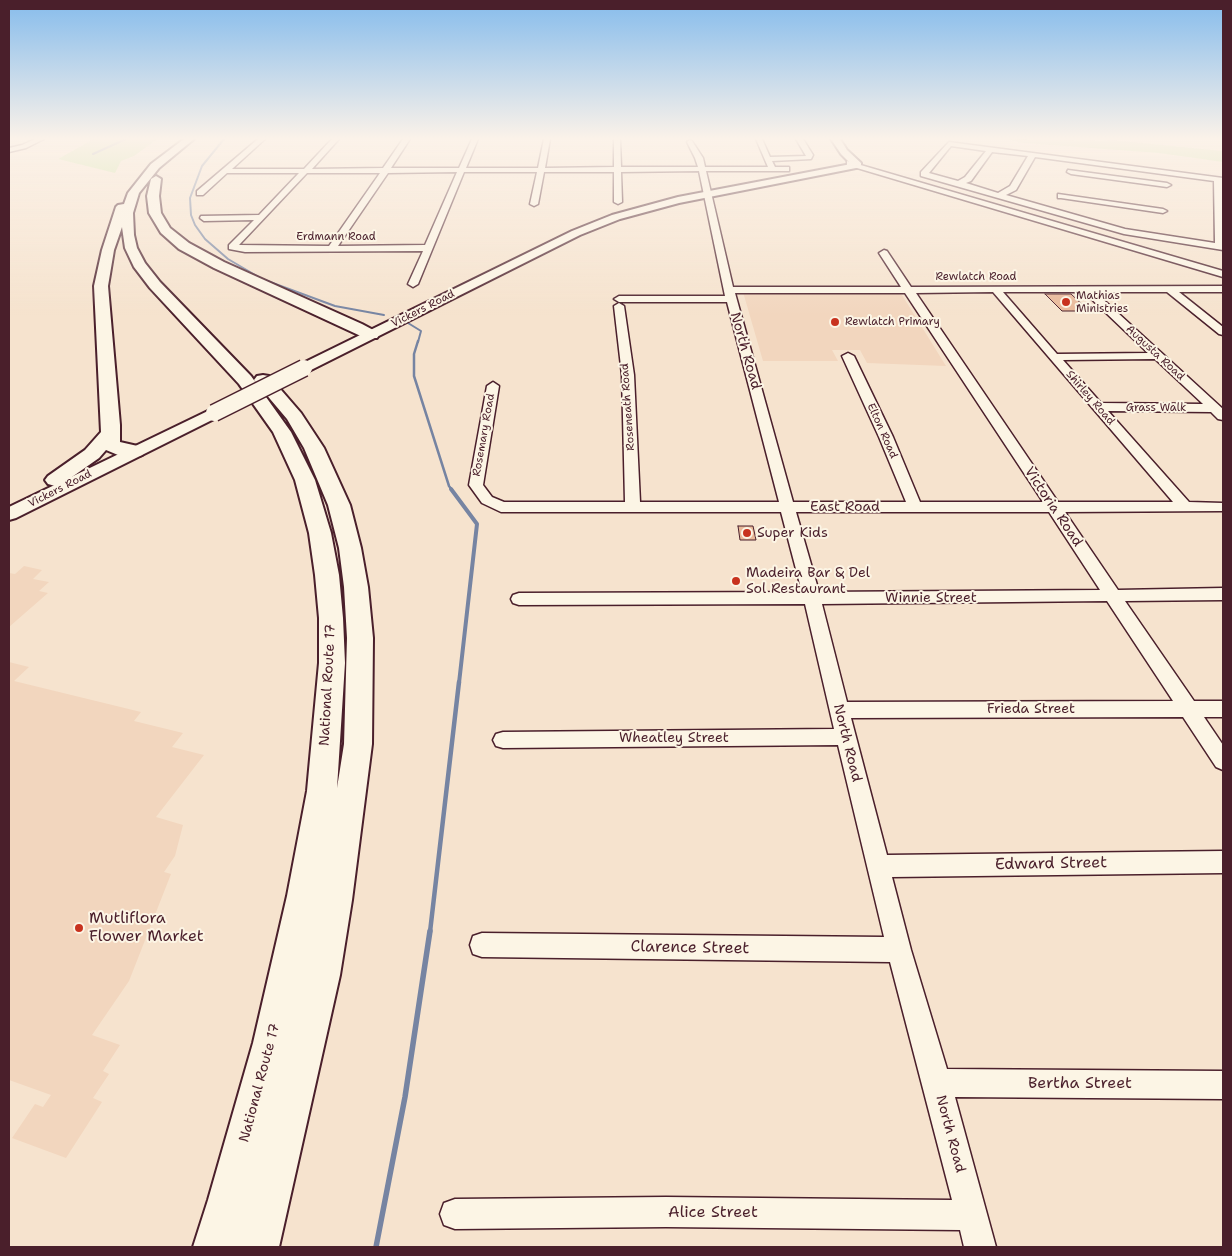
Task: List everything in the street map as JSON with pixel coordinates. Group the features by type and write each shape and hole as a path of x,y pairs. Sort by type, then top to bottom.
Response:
{"highway":[{"path":"55,480 92,454 121,445 112,425 101,286 112,232 127,198"},
{"name":"National Route 17","path":"132,198 127,213 128,235 131,248 147,275 245,380 263,403 282,432 305,480 311,498 326,567 331,618 332,663 322,790 304,896 272,1043 230,1200 214,1247"},
{"path":"145,198 141,210 142,232 147,248 162,273 174,288 275,392 314,448 339,505 350,548 356,587 360,638 360,692 358,744 349,814 322,975 257,1247"},
{"path":"153,198 159,221 165,230 184,246 219,265 367,333"}],"main road":[{"name":"Vickers Road","path":"367,333 501,262 588,222 631,208 687,198"},
{"name":"Vickers Road","path":"9,514 121,445 210,410 591,226 619,216 689,198"},
{"name":"Vickers Road","path":"9,502 55,480"}],"street":[{"path":"204,218 259,218 279,198"},
{"path":"332,248 366,198"},
{"path":"413,284 450,198"},
{"path":"534,204 535,198"},
{"path":"618,198 618,202"},
{"name":"North Road","path":"706,198 710,230 716,238"},
{"name":"North Road","path":"707,198 716,226 716,238 730,294 812,598 899,950 937,1083 980,1247"},
{"path":"965,198 1223,274"},
{"path":"1009,198 1124,230 1221,246 1221,198"},
{"path":"1049,209 1056,205 1060,198"},
{"path":"1094,222 1106,216 1112,198"},
{"path":"1136,198 1164,206"},
{"path":"1136,198 1164,206"},
{"path":"1159,236 1165,198"},
{"name":"Erdmann Road","path":"259,218 232,247 245,249 428,248"},
{"name":"Victoria Road","path":"884,253 1223,761"},
{"name":"Rewlatch Road","path":"619,303 730,294 909,289 1223,289"},
{"name":"Shirley Road","path":"995,289 1185,507"},
{"name":"Augusta Road","path":"1086,289 1219,412"},
{"path":"1169,289 1223,332"},
{"name":"Roseneath Road","path":"619,303 620,324 628,375 633,507"},
{"name":"Elton Road","path":"848,356 886,437 915,507"},
{"path":"1055,357 1159,356"},
{"name":"Rosemary Road","path":"476,484 492,386"},
{"name":"Grass Walk","path":"1098,408 1219,412"},
{"name":"East Road","path":"476,484 487,500 501,507 1223,507"},
{"name":"Winnie Street","path":"519,599 1223,594"},
{"name":"Frieda Street","path":"839,710 1223,709"},
{"name":"Wheatley Street","path":"503,740 845,737"},
{"name":"Edward Street","path":"879,866 1223,862"},
{"name":"Clarence Street","path":"482,945 899,950"},
{"name":"Bertha Street","path":"937,1083 1223,1085"},
{"name":"Alice Street","path":"455,1214 666,1212 971,1215"}],"shaded area":[{"name":"Rewlatch Primary","path":"743,292 893,292 902,295 946,366 867,363 860,350 832,350 838,361 763,361"},
{"path":"24,566 42,570 33,579 49,582 39,591 48,593 9,627 9,573 15,574"},
{"name":"Mutliflora Flower Market","path":"9,662 29,667 14,681 141,712 134,721 183,733 172,747 204,755 156,817 183,825 175,856 164,872 171,874 129,981 92,1035 120,1045 103,1071 109,1074 93,1098 102,1102 66,1158 12,1138 35,1104 43,1107 51,1095 9,1080"}],"building":[{"name":"Mathias Ministries","path":"1045,294 1071,294 1089,311 1062,311"},
{"name":"Super Kids","path":"738,526 753,526 756,540 740,540"}],"waterway":[{"path":"190,198 191,215 195,225 205,239 228,259 262,279 335,306 384,315"},
{"path":"408,323 421,331 418,342"},
{"path":"418,341 414,354 414,376 449,486 452,490"},
{"path":"451,489 477,524 459,683"},
{"path":"430,932 459,682"},
{"path":"376,1247 405,1097 430,931"}],"place":[{"name":"Mathias Ministries","path":"1066,302"},
{"name":"Rewlatch Primary","path":"835,322"},
{"name":"Super Kids","path":"747,533"},
{"name":"Madeira Bar & Del Sol Restaurant","path":"736,581"},
{"name":"Mutliflora Flower Market","path":"79,928"}]}
